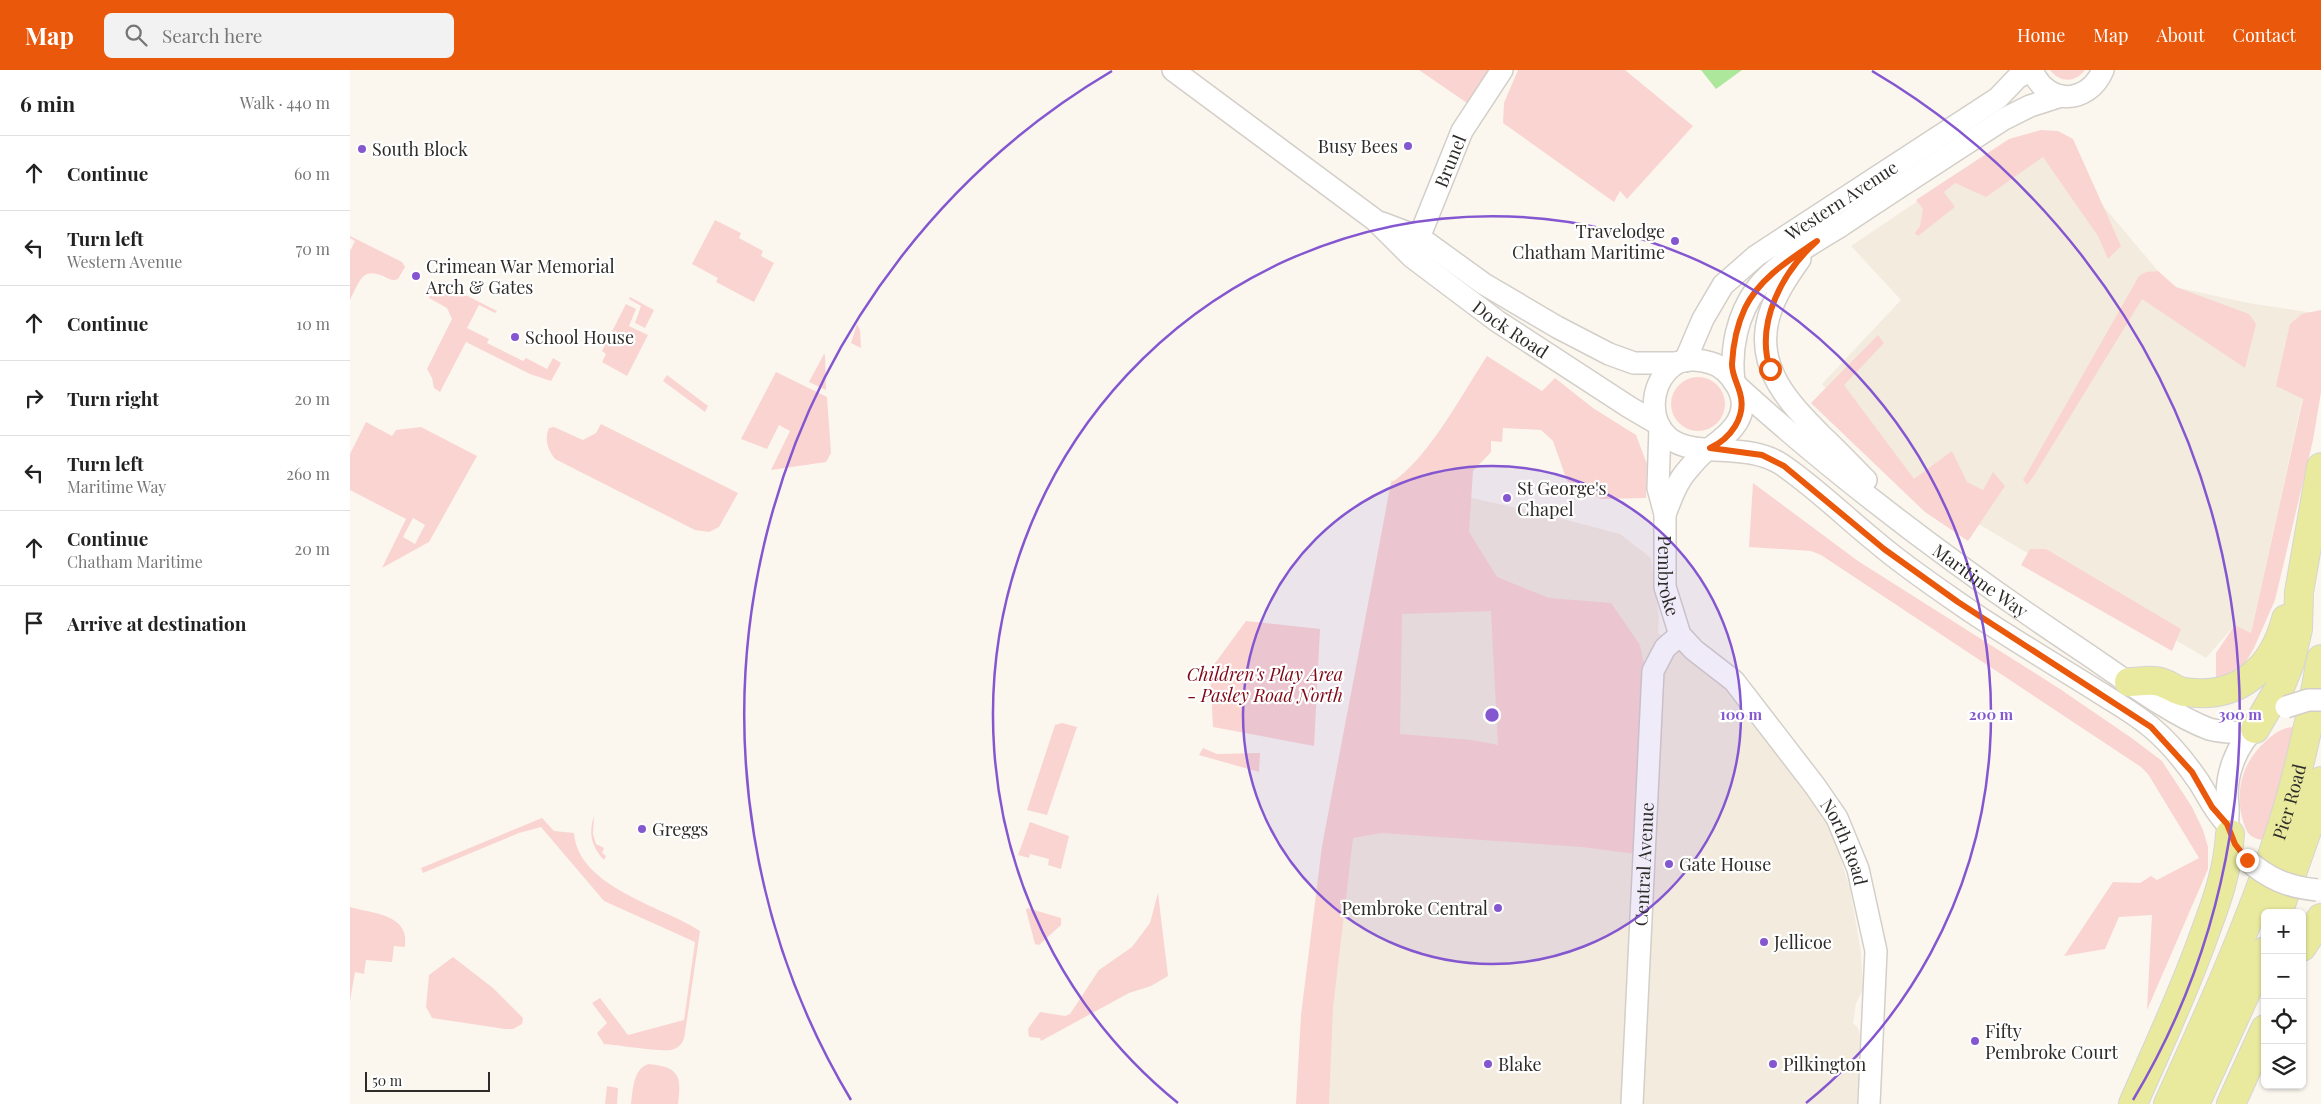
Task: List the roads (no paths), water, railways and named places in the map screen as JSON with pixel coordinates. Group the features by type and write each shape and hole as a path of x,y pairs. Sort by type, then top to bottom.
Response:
{"main road":[{"path":"2252,731 2281,685 2290,663 2298,629 2299,592 2321,468"},
{"path":"2130,682 2160,682 2180,692 2200,694 2225,690 2244,682 2260,671 2269,660 2278,644 2291,599 2299,592"},
{"name":"Pier Road","path":"2168,1104 2226,975 2277,842 2308,730 2321,659"},
{"name":"Pier Road","path":"2279,909 2310,826 2321,781"},
{"path":"2133,1104 2176,1007 2220,891 2227,866 2229,829"},
{"path":"2306,941 2321,918"},
{"path":"2195,1104 2264,954"},
{"path":"2231,1104 2261,1039"}],"street":[{"name":"Dock Road","path":"1173,70 1375,220 1412,257 1498,321 1659,425"},
{"name":"Brunel","path":"1412,257 1462,131 1502,70"},
{"path":"2031,70 2043,87 2061,96"},
{"name":"Western Avenue","path":"1681,362 1712,302 1734,273 1756,256 1998,98 2017,78 2031,70"},
{"name":"Western Avenue","path":"1735,384 1732,364 1736,334 1746,306 1761,283 1817,241 2004,119 2030,106 2061,96 2073,96 2084,93 2092,87 2102,70"},
{"path":"1436,194 1437,231 1444,256"},
{"name":"Dock Road","path":"1375,220 1419,237 1500,294 1556,327 1609,354 1634,363 1681,362"},
{"path":"1817,241 1798,261 1771,309 1766,340 1768,361 1775,380 1786,398 1875,489 1889,513"},
{"path":"1702,361 1717,365 1727,372 1741,398 1737,424 1722,442 1710,448 1696,449 1678,443 1668,437 1659,425 1654,402 1655,394 1662,378 1681,362 1702,361"},
{"name":"Maritime Way","path":"1735,384 1786,431 1939,552 2130,682 2198,724 2222,732 2252,731"},
{"name":"Pembroke","path":"1659,425 1658,488 1665,514 1665,587 1680,635"},
{"name":"Maritime Way","path":"1710,448 1762,455 1784,466 1884,549 1958,602 2147,724 2162,737 2192,772 2212,807 2229,829 2247,860 2261,873 2278,882 2297,888 2319,889"},
{"name":"Pembroke","path":"1665,514 1680,478 1710,448"},
{"name":"Central Avenue","path":"1632,1104 1645,873 1653,671 1665,648 1680,635"},
{"name":"North Road","path":"1680,635 1694,650 1734,681 1809,779 1837,818 1858,869 1876,951 1869,1104"},
{"path":"2229,829 2226,793 2228,776 2237,753 2252,731 2286,707 2308,700 2321,700"}],"place":[{"name":"Busy Bees","path":"1408,146"},
{"name":"South Block","path":"362,149"},
{"name":"Travelodge Chatham Maritime","path":"1675,241"},
{"name":"Crimean War Memorial Arch & Gates","path":"416,276"},
{"name":"School House","path":"515,337"},
{"name":"St George's Chapel","path":"1507,498"},
{"name":"Greggs","path":"642,829"},
{"name":"Gate House","path":"1669,864"},
{"name":"Pembroke Central","path":"1498,908"},
{"name":"Jellicoe","path":"1764,942"},
{"name":"Fifty Pembroke Court","path":"1975,1041"},
{"name":"Blake","path":"1488,1064"},
{"name":"Pilkington","path":"1773,1064"}],"park label":[{"name":"Children's Play Area - Pasley Road North","path":"1265,684"}]}
